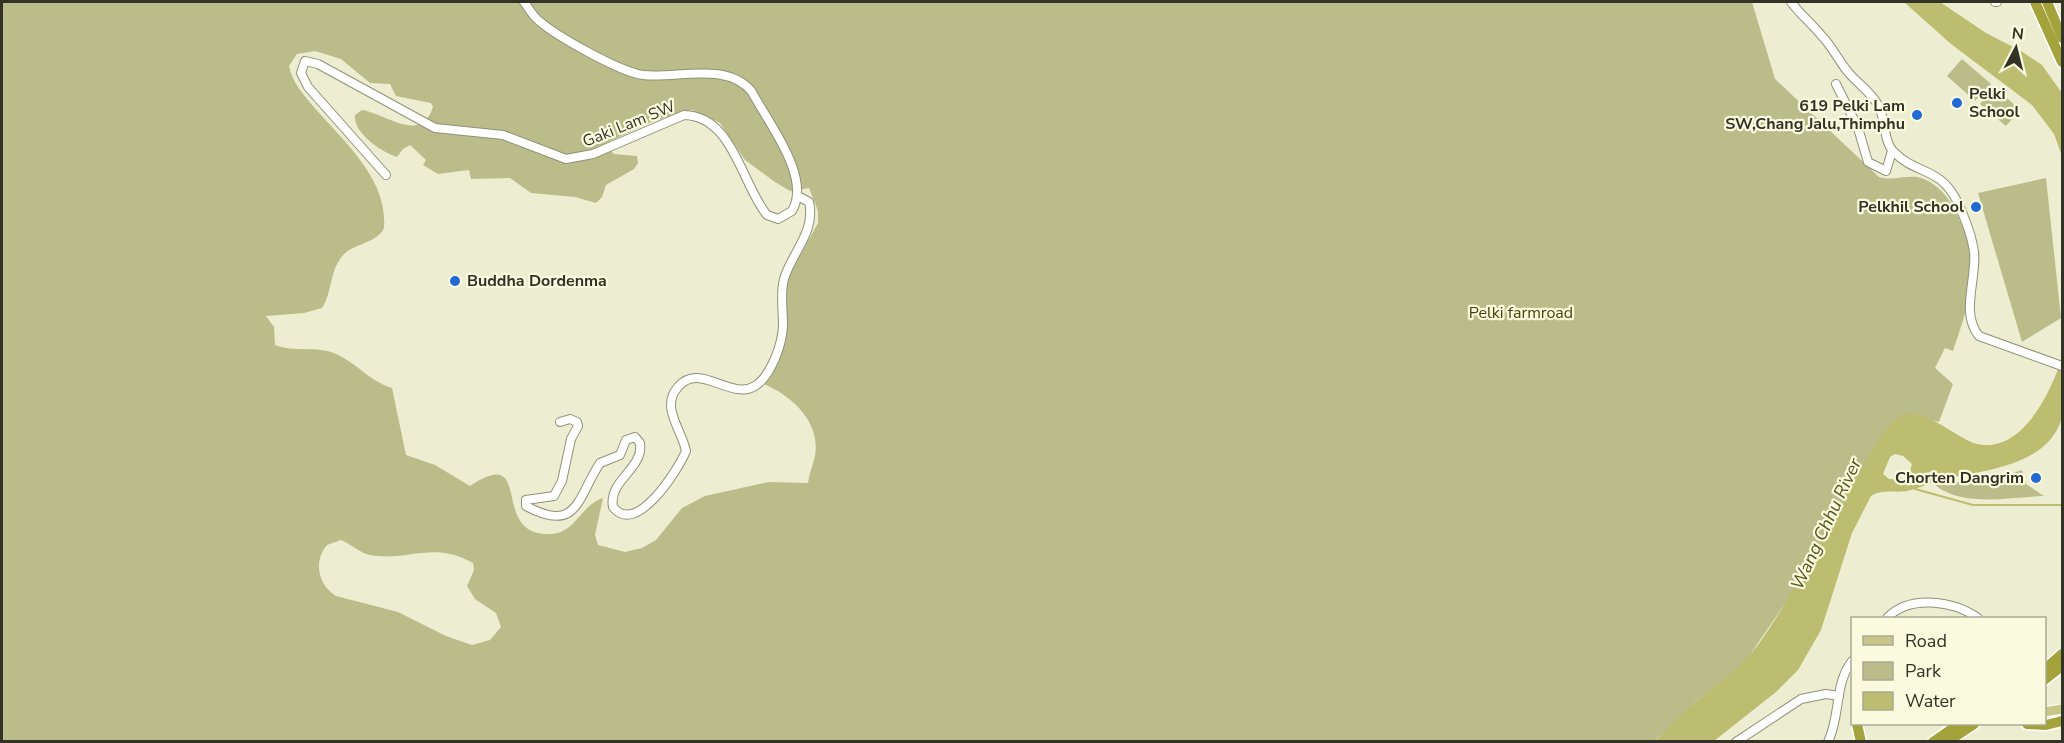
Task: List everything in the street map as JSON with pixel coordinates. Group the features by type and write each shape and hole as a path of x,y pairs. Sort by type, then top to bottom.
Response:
{"highway":[{"path":"2035,2 2062,62"},
{"path":"2047,2 2062,38"},
{"path":"2046,668 2062,654"},
{"path":"2046,678 2062,666"},
{"path":"2046,725 2062,721"},
{"path":"1857,725 1861,741"},
{"path":"1933,741 1968,725"},
{"path":"1947,741 1969,725"}],"main road":[{"path":"2046,712 2062,709"}],"street":[{"name":"Gaki Lam SW","path":"386,175 308,87 301,73 305,62 318,64 435,128 503,135 566,159 593,154 684,115 696,116 715,126 767,215 778,219 789,215 798,196 798,184 791,162 752,92 742,82 720,75 635,74 606,61 537,20 524,2"},
{"path":"1791,2 1802,18 1822,35 1848,72 1878,105 1892,151 1886,171 1868,162 1858,128 1836,84"},
{"path":"1892,151 1908,163 1926,169 1942,179 1958,204 1974,255 1971,280 1971,326 1979,336 2060,365"},
{"path":"560,422 570,419 577,422 578,426 572,439 562,481 554,496 526,500 526,506 550,518 567,514 584,493 600,463 620,454 626,440 635,437 640,443 640,455 614,490 613,507 618,512 631,515 650,502 686,451 670,408 671,398 677,387 686,380 697,379 746,390 757,385 768,371 783,333 784,279 811,219 809,202 798,196"},
{"path":"1889,617 1911,606 1924,603 1962,609 1976,617"},
{"path":"1828,741 1837,714 1845,670 1851,662"},
{"path":"1736,741 1801,699 1810,696 1839,696"}],"green space":[{"name":"Pelki farmroad","path":"2,2 1752,2 1775,79 1879,177 1891,179 1918,177 1936,186 1954,208 1971,246 1973,271 1965,313 1953,351 1945,348 1935,368 1953,384 1939,422 1913,415 1853,481 1793,592 1747,659 1735,672 1695,702 1655,741 2,741","holes":["315,51 341,59 370,83 390,84 396,96 431,103 433,107 427,118 420,124 402,124 362,110 355,115 358,128 363,135 383,151 397,157 403,149 410,145 426,160 423,165 438,174 469,170 471,179 510,178 531,193 575,197 596,203 602,197 606,185 634,169 638,163 637,156 614,154 604,144 653,121 692,110 720,123 745,160 775,182 790,191 809,188 818,211 818,223 788,277 784,303 787,331 777,362 764,384 794,403 809,421 814,432 815,456 808,483 769,482 705,496 682,508 656,540 642,548 625,552 598,545 595,535 603,498 589,506 567,529 552,534 533,531 521,522 508,483 502,476 490,476 470,486 435,465 406,455 392,388 376,381 350,362 328,351 290,349 275,345 274,327 266,316 304,313 322,308 339,260 349,250 376,237 384,228 379,193 371,177 350,147 305,97 293,77 289,66 297,54","341,540 370,555 396,556 433,552 459,556 473,563 474,570 467,586 475,599 496,613 501,627 490,640 472,645 446,636 398,612 336,596 325,586 319,565 327,545"]},
{"path":"1962,59 1991,84 1975,101 1947,76"},
{"path":"1995,87 2020,110 2006,126 1980,104"},
{"path":"2046,178 2061,318 2022,342 1978,193"},
{"path":"2022,470 2026,484 2044,496 1973,499 1959,497 1935,485 2000,477"}],"water":[{"path":"1904,2 1940,2 1986,33 2042,65 2062,93 2062,156 2054,134 2032,105 1951,44"},
{"path":"2062,358 2062,418 2054,435 2042,448 2027,457 1991,470 1937,481 1907,491 1884,492 1871,496 1852,533 1821,630 1798,670 1776,692 1714,741 1655,742 1689,708 1737,667 1760,642 1787,600 1873,448 1892,422 1907,413 1917,414 1927,417 1969,441 1993,445 2008,440 2032,418","holes":["1895,454 1903,456 1912,464 1910,471 1902,480 1889,479 1883,474 1890,457"]}],"waterway":[{"path":"1915,489 1973,505 2062,505"}],"place":[{"name":"Pelki School","path":"1957,103"},
{"name":"619 Pelki Lam SW,Chang Jalu,Thimphu","path":"1917,115"},
{"name":"Pelkhil School","path":"1976,207"},
{"name":"Buddha Dordenma","path":"455,281"},
{"name":"Chorten Dangrim","path":"2036,478"}],"water label":[{"name":"Wang Chhu River","path":"1826,524"}]}
